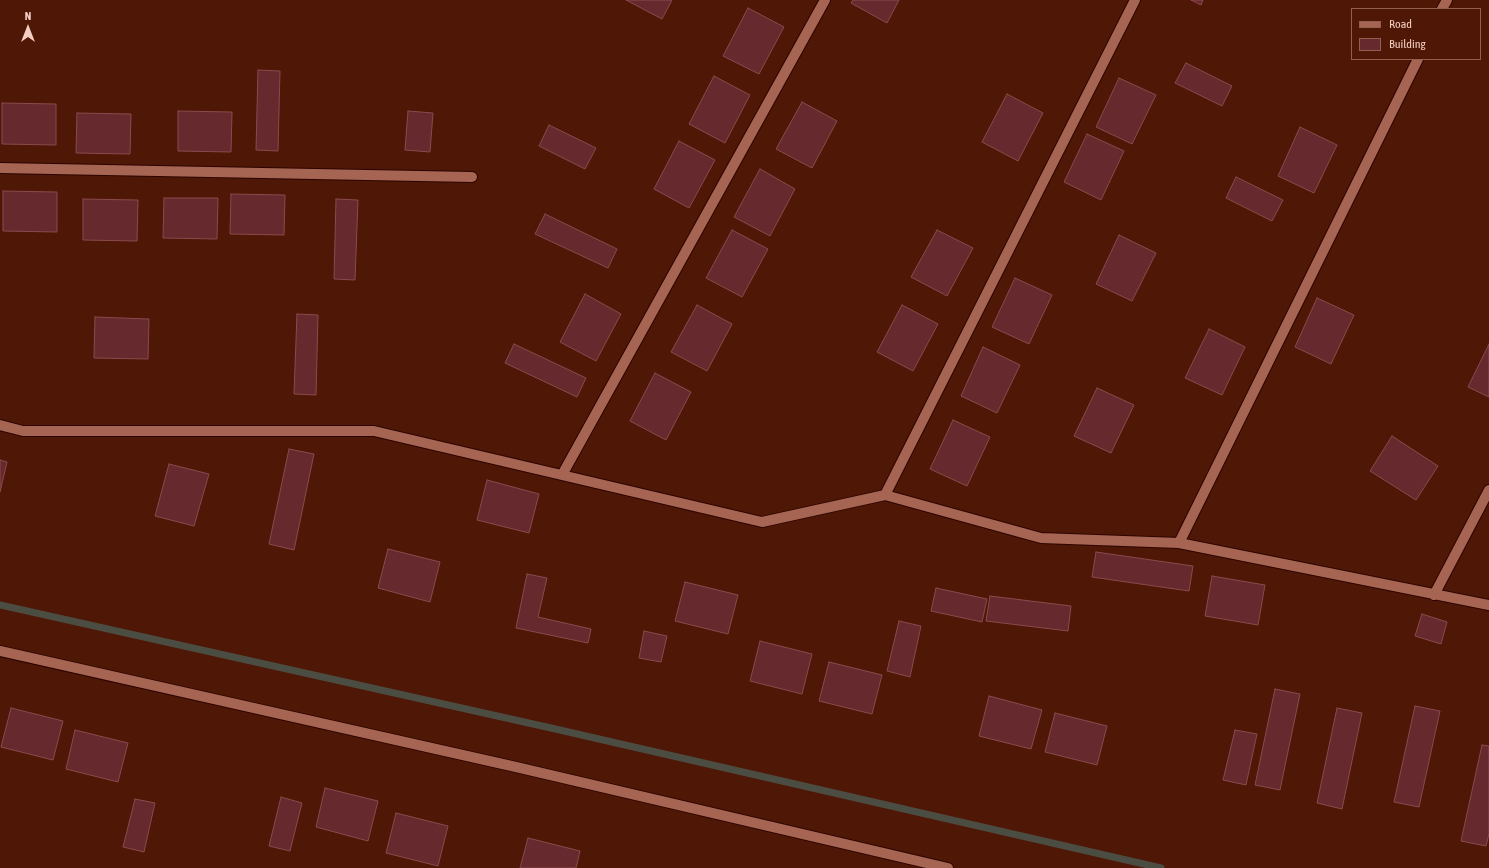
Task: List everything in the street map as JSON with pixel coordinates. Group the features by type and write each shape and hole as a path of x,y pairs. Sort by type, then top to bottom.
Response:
{"street":[{"path":"562,475 825,0"},
{"path":"885,495 1135,0"},
{"path":"1179,543 1418,60"},
{"path":"0,168 472,177"},
{"path":"0,425 23,431 374,431 762,522 885,495 1041,538 1179,543 1489,605"},
{"path":"1434,594 1489,490"},
{"path":"0,651 516,767 948,868"}],"building":[{"path":"626,0 672,0 662,19"},
{"path":"853,0 899,0 887,23 851,3"},
{"path":"1191,0 1203,0 1201,5"},
{"path":"748,8 784,27 759,74 723,56"},
{"path":"1186,63 1232,86 1222,106 1175,83"},
{"path":"258,70 280,71 278,151 256,150"},
{"path":"714,76 750,95 725,143 689,124"},
{"path":"1119,78 1156,95 1132,144 1096,127"},
{"path":"1007,94 1043,113 1018,161 982,142"},
{"path":"802,102 837,121 812,168 776,149"},
{"path":"2,103 56,104 56,145 2,144"},
{"path":"178,111 232,112 231,152 178,151"},
{"path":"408,111 433,113 430,152 405,150"},
{"path":"77,113 131,114 130,154 76,153"},
{"path":"549,125 596,148 585,169 539,146"},
{"path":"1300,127 1337,145 1314,193 1278,176"},
{"path":"1087,134 1124,151 1101,200 1064,182"},
{"path":"679,141 715,160 689,208 654,189"},
{"path":"760,169 795,189 770,236 734,217"},
{"path":"1236,177 1283,200 1272,221 1226,198"},
{"path":"3,191 57,192 57,232 3,231"},
{"path":"231,194 285,195 284,235 230,234"},
{"path":"164,198 218,198 217,239 163,238"},
{"path":"83,199 138,200 137,241 83,240"},
{"path":"336,199 358,200 355,280 334,279"},
{"path":"545,214 617,249 608,268 535,234"},
{"path":"732,230 768,249 742,297 706,278"},
{"path":"937,230 973,248 947,296 911,277"},
{"path":"1119,235 1156,253 1132,301 1096,284"},
{"path":"1015,278 1052,295 1029,344 992,327"},
{"path":"585,294 621,314 596,361 560,342"},
{"path":"1317,298 1354,315 1331,364 1295,347"},
{"path":"697,305 732,324 707,371 671,352"},
{"path":"902,305 938,324 913,371 877,352"},
{"path":"297,314 318,315 316,395 294,394"},
{"path":"95,317 149,319 148,359 94,358"},
{"path":"1209,329 1245,347 1222,395 1185,378"},
{"path":"514,344 586,378 577,397 505,363"},
{"path":"1489,344 1489,397 1468,387"},
{"path":"983,347 1020,365 997,413 961,396"},
{"path":"655,373 691,392 666,440 630,421"},
{"path":"1097,388 1134,405 1111,453 1074,436"},
{"path":"953,420 990,437 967,486 930,469"},
{"path":"1392,436 1438,466 1416,500 1370,471"},
{"path":"289,449 314,454 294,550 269,544"},
{"path":"0,460 7,462 0,492"},
{"path":"169,464 209,474 194,526 155,516"},
{"path":"487,480 539,494 529,533 477,520"},
{"path":"388,549 440,562 430,602 378,588"},
{"path":"1096,552 1193,566 1189,591 1092,577"},
{"path":"527,574 547,578 538,617 591,629 588,643 516,628"},
{"path":"1212,576 1265,585 1258,625 1205,616"},
{"path":"685,582 738,595 728,634 675,621"},
{"path":"936,588 987,599 982,622 931,611"},
{"path":"990,596 1071,606 1068,631 986,621"},
{"path":"1422,614 1447,622 1441,644 1415,636"},
{"path":"899,621 921,626 910,677 887,671"},
{"path":"644,631 667,636 661,662 639,658"},
{"path":"760,641 812,654 802,694 750,681"},
{"path":"829,662 882,675 872,714 819,701"},
{"path":"1275,689 1300,694 1280,790 1255,785"},
{"path":"989,696 1042,710 1031,749 979,736"},
{"path":"1415,706 1440,711 1419,807 1394,802"},
{"path":"11,708 63,721 53,760 1,747"},
{"path":"1337,708 1362,713 1342,809 1317,803"},
{"path":"1055,713 1107,726 1097,765 1045,752"},
{"path":"75,730 128,743 118,782 66,769"},
{"path":"1235,730 1257,734 1246,785 1223,780"},
{"path":"1482,745 1489,746 1489,834 1486,846 1461,841"},
{"path":"325,788 378,801 368,841 316,827"},
{"path":"281,797 302,803 290,851 269,846"},
{"path":"135,799 155,803 144,852 123,847"},
{"path":"396,813 448,826 438,866 386,853"},
{"path":"528,838 580,851 576,868 520,868"}],"waterway":[{"path":"0,605 551,728 1161,868"}]}
